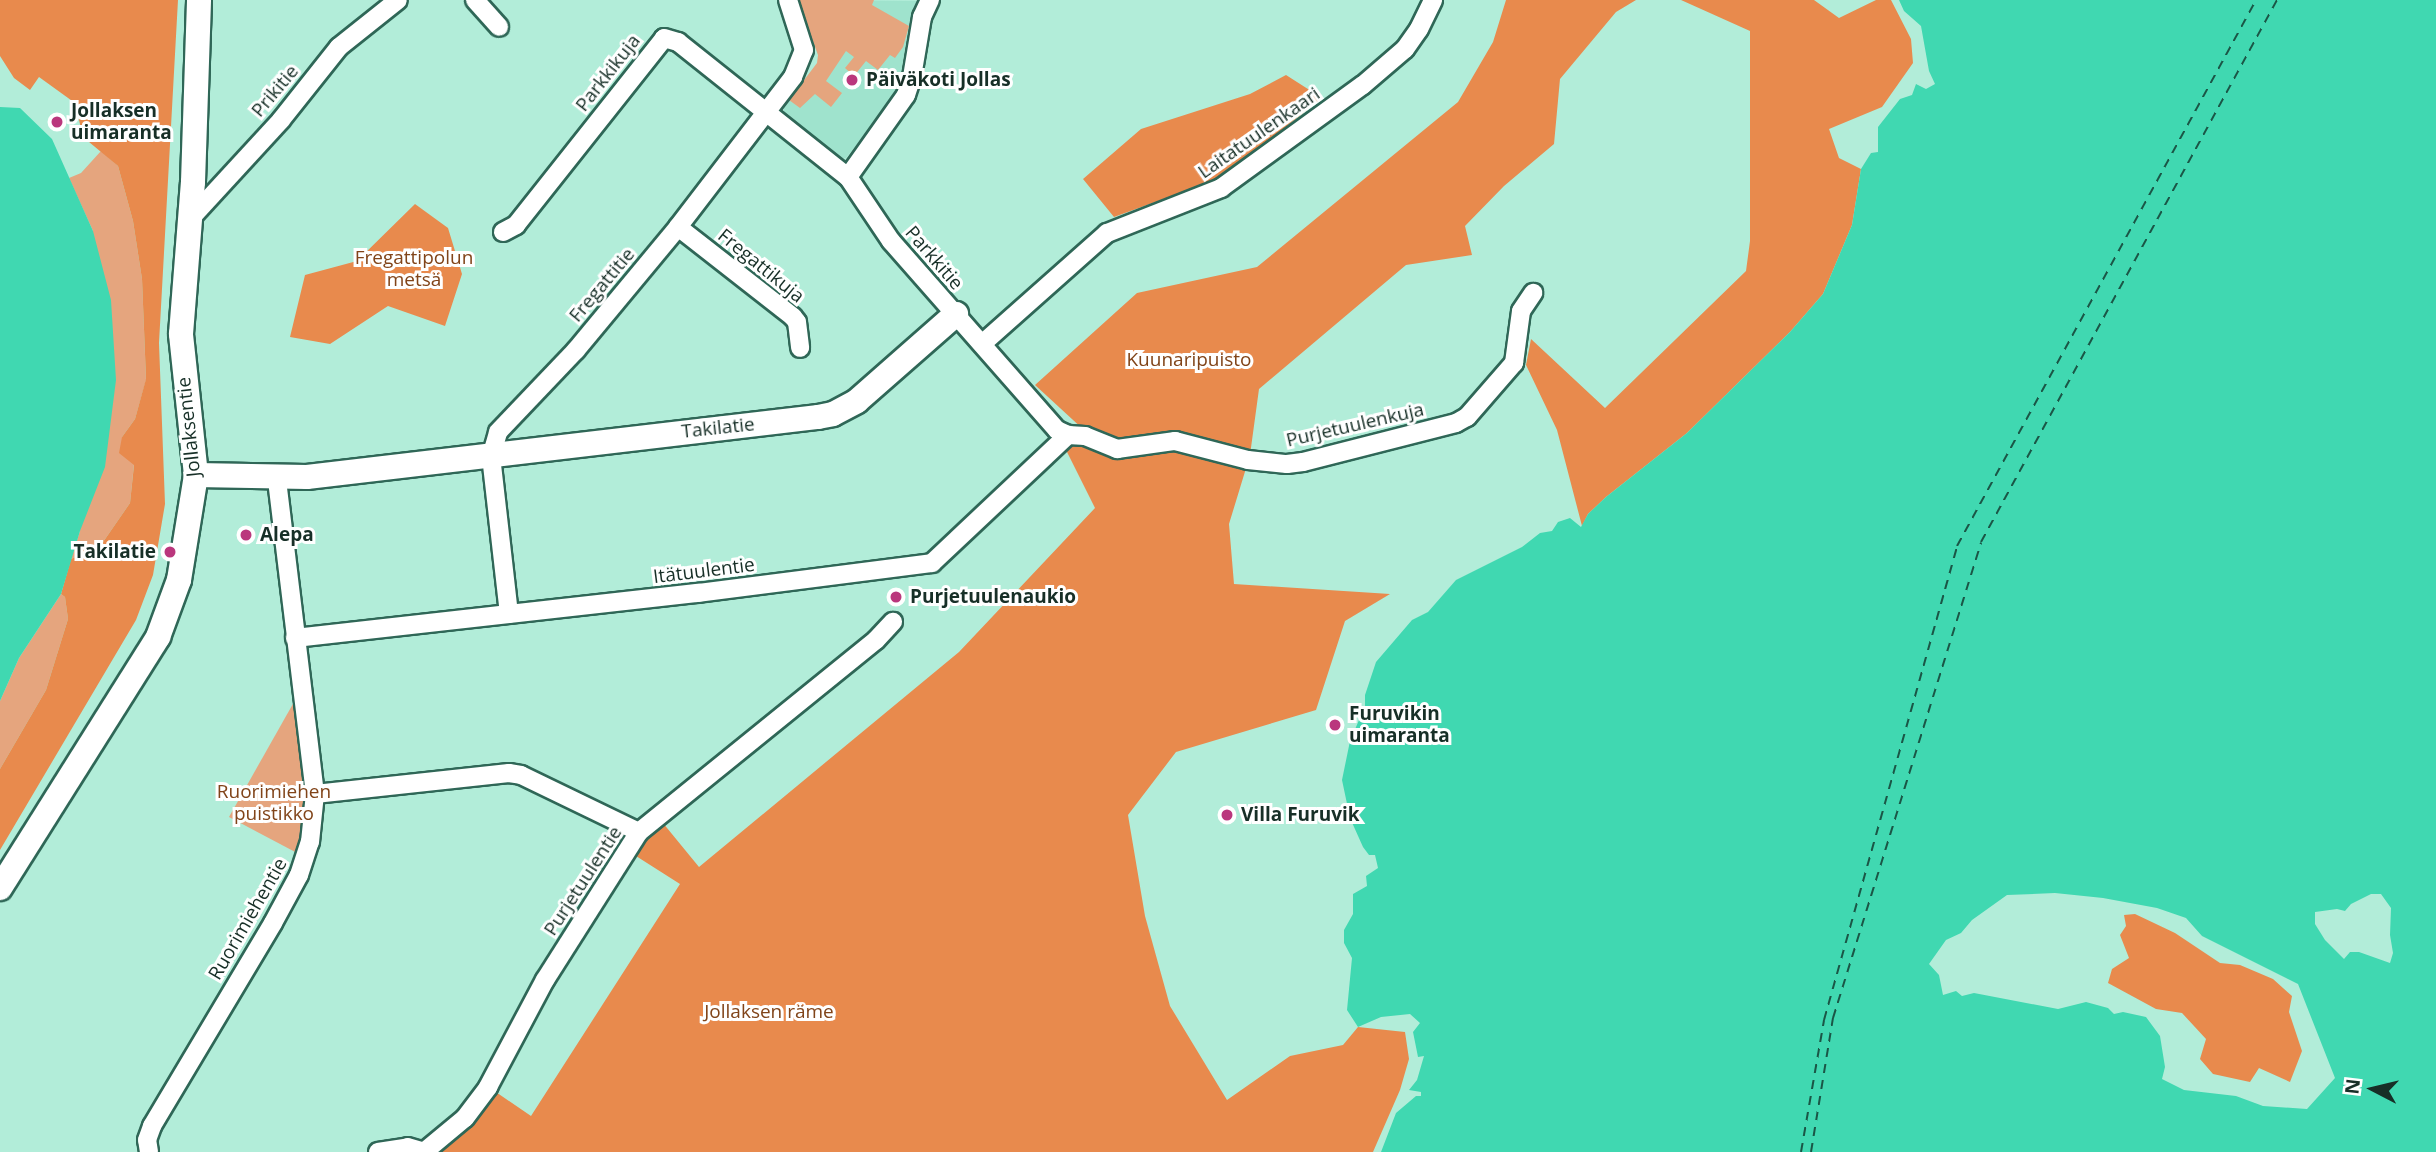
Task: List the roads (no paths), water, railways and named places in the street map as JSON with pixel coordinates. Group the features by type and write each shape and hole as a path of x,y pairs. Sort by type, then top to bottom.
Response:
{"main road":[{"name":"Jollaksentie","path":"0,888 158,637 179,580 196,475 181,334 191,218 199,0"},
{"name":"Takilatie","path":"196,475 277,478 491,457 833,414 857,401 956,314"}],"street":[{"name":"Prikitie","path":"191,218 281,120 339,47 398,0"},
{"path":"475,0 499,27"},
{"name":"Fregattitie","path":"509,614 491,457 504,425 576,350 678,227 799,68 804,50 788,0"},
{"path":"848,177 906,95 912,77 922,18 930,0"},
{"name":"Laitatuulenkaari","path":"982,344 1107,233 1221,188 1375,76 1405,49 1419,29 1433,0"},
{"name":"Parkkikuja","path":"503,232 516,225 664,38 678,42 767,113"},
{"name":"Parkkitie","path":"767,113 848,177 874,221 1057,430 1068,435"},
{"name":"Fregattikuja","path":"678,227 793,317 797,322 800,348"},
{"name":"Purjetuulenkuja","path":"1068,435 1084,436 1117,449 1175,441 1248,460 1287,464 1456,423 1467,417 1514,363 1521,311 1533,293"},
{"name":"Itätuulentie","path":"295,638 932,563 1068,435"},
{"name":"Ruorimiehentie","path":"149,1152 148,1140 152,1126 299,875 310,842 315,794 277,478"},
{"name":"Purjetuulentie","path":"424,1152 465,1118 488,1087 545,980 639,832 876,640 892,622"},
{"path":"315,794 509,773 521,775 639,832"},
{"path":"378,1152 408,1147 424,1152"}],"place":[{"name":"Päiväkoti Jollas","path":"852,80"},
{"name":"Jollaksen uimaranta","path":"57,122"},
{"name":"Alepa","path":"246,535"},
{"name":"Takilatie","path":"170,552"},
{"name":"Purjetuulenaukio","path":"896,597"},
{"name":"Furuvikin uimaranta","path":"1335,725"},
{"name":"Villa Furuvik","path":"1227,815"}],"park label":[{"name":"Fregattipolun metsä","path":"414,269"},
{"name":"Kuunaripuisto","path":"1189,360"},
{"name":"Ruorimiehen puistikko","path":"274,803"},
{"name":"Jollaksen räme","path":"769,1012"}]}
